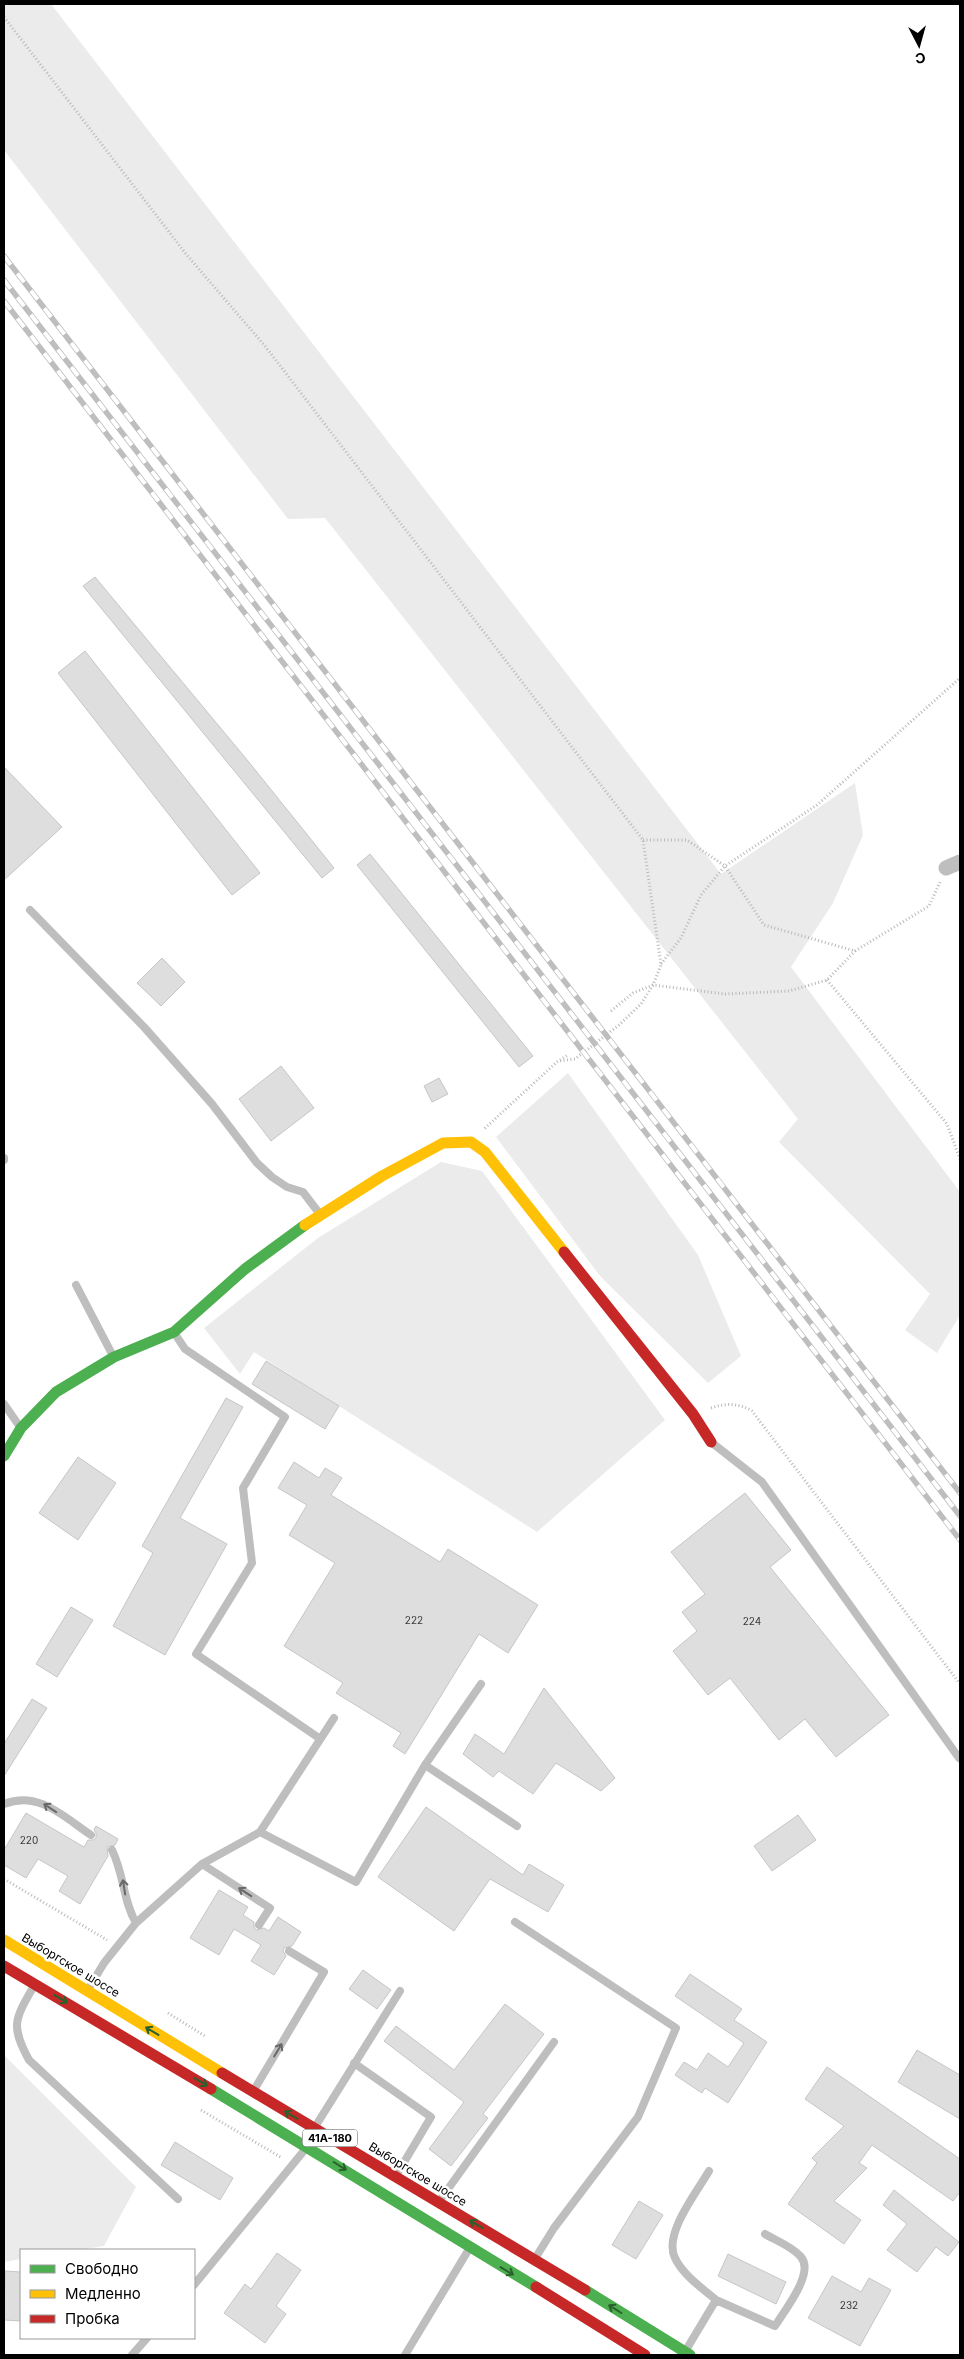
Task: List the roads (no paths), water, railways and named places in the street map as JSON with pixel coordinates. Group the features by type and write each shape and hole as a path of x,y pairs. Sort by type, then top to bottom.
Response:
{"main road":[{"path":"6,1447 21,1428 56,1392 114,1358 174,1332 245,1269 320,1214 382,1176 443,1143 471,1142 485,1152 689,1410 711,1442"},
{"name":"Выборгское шоссе","path":"4,1940 253,2092 535,2259 687,2354"},
{"name":"41А-180","path":"4,1966 308,2146 645,2355"}],"lane":[{"path":"30,910 144,1027 212,1104 257,1163 279,1182 303,1192 320,1214"},
{"path":"76,1285 114,1358"},
{"path":"174,1332 185,1349 285,1417 243,1488 252,1563 196,1654 319,1738"},
{"path":"4,1404 21,1428"},
{"path":"711,1442 762,1482 959,1758"},
{"path":"260,1832 356,1882 425,1765 481,1684"},
{"path":"87,1991 136,1923 202,1864 260,1832 319,1738 334,1718"},
{"path":"425,1765 517,1826"},
{"path":"4,1804 26,1799 40,1802 91,1835"},
{"path":"112,1850 119,1865 131,1915 136,1923"},
{"path":"202,1864 270,1908 260,1925"},
{"path":"515,1922 676,2028 638,2117 554,2228 535,2259"},
{"path":"253,2092 324,1972 289,1951"},
{"path":"35,1984 17,2017 17,2039 28,2060 178,2199"},
{"path":"314,2128 400,1991"},
{"path":"439,2202 554,2042"},
{"path":"354,2063 431,2117 396,2176"},
{"path":"195,2284 308,2146"},
{"path":"709,2171 676,2227 671,2242 674,2257 681,2267 716,2300 775,2326 804,2277 805,2267 801,2257 765,2234"},
{"path":"405,2355 470,2248"},
{"path":"687,2354 716,2300"},
{"path":"132,2355 146,2339"}],"railway":[{"path":"4,256 960,1493"},
{"path":"4,280 960,1516"},
{"path":"4,301 960,1540"}]}
